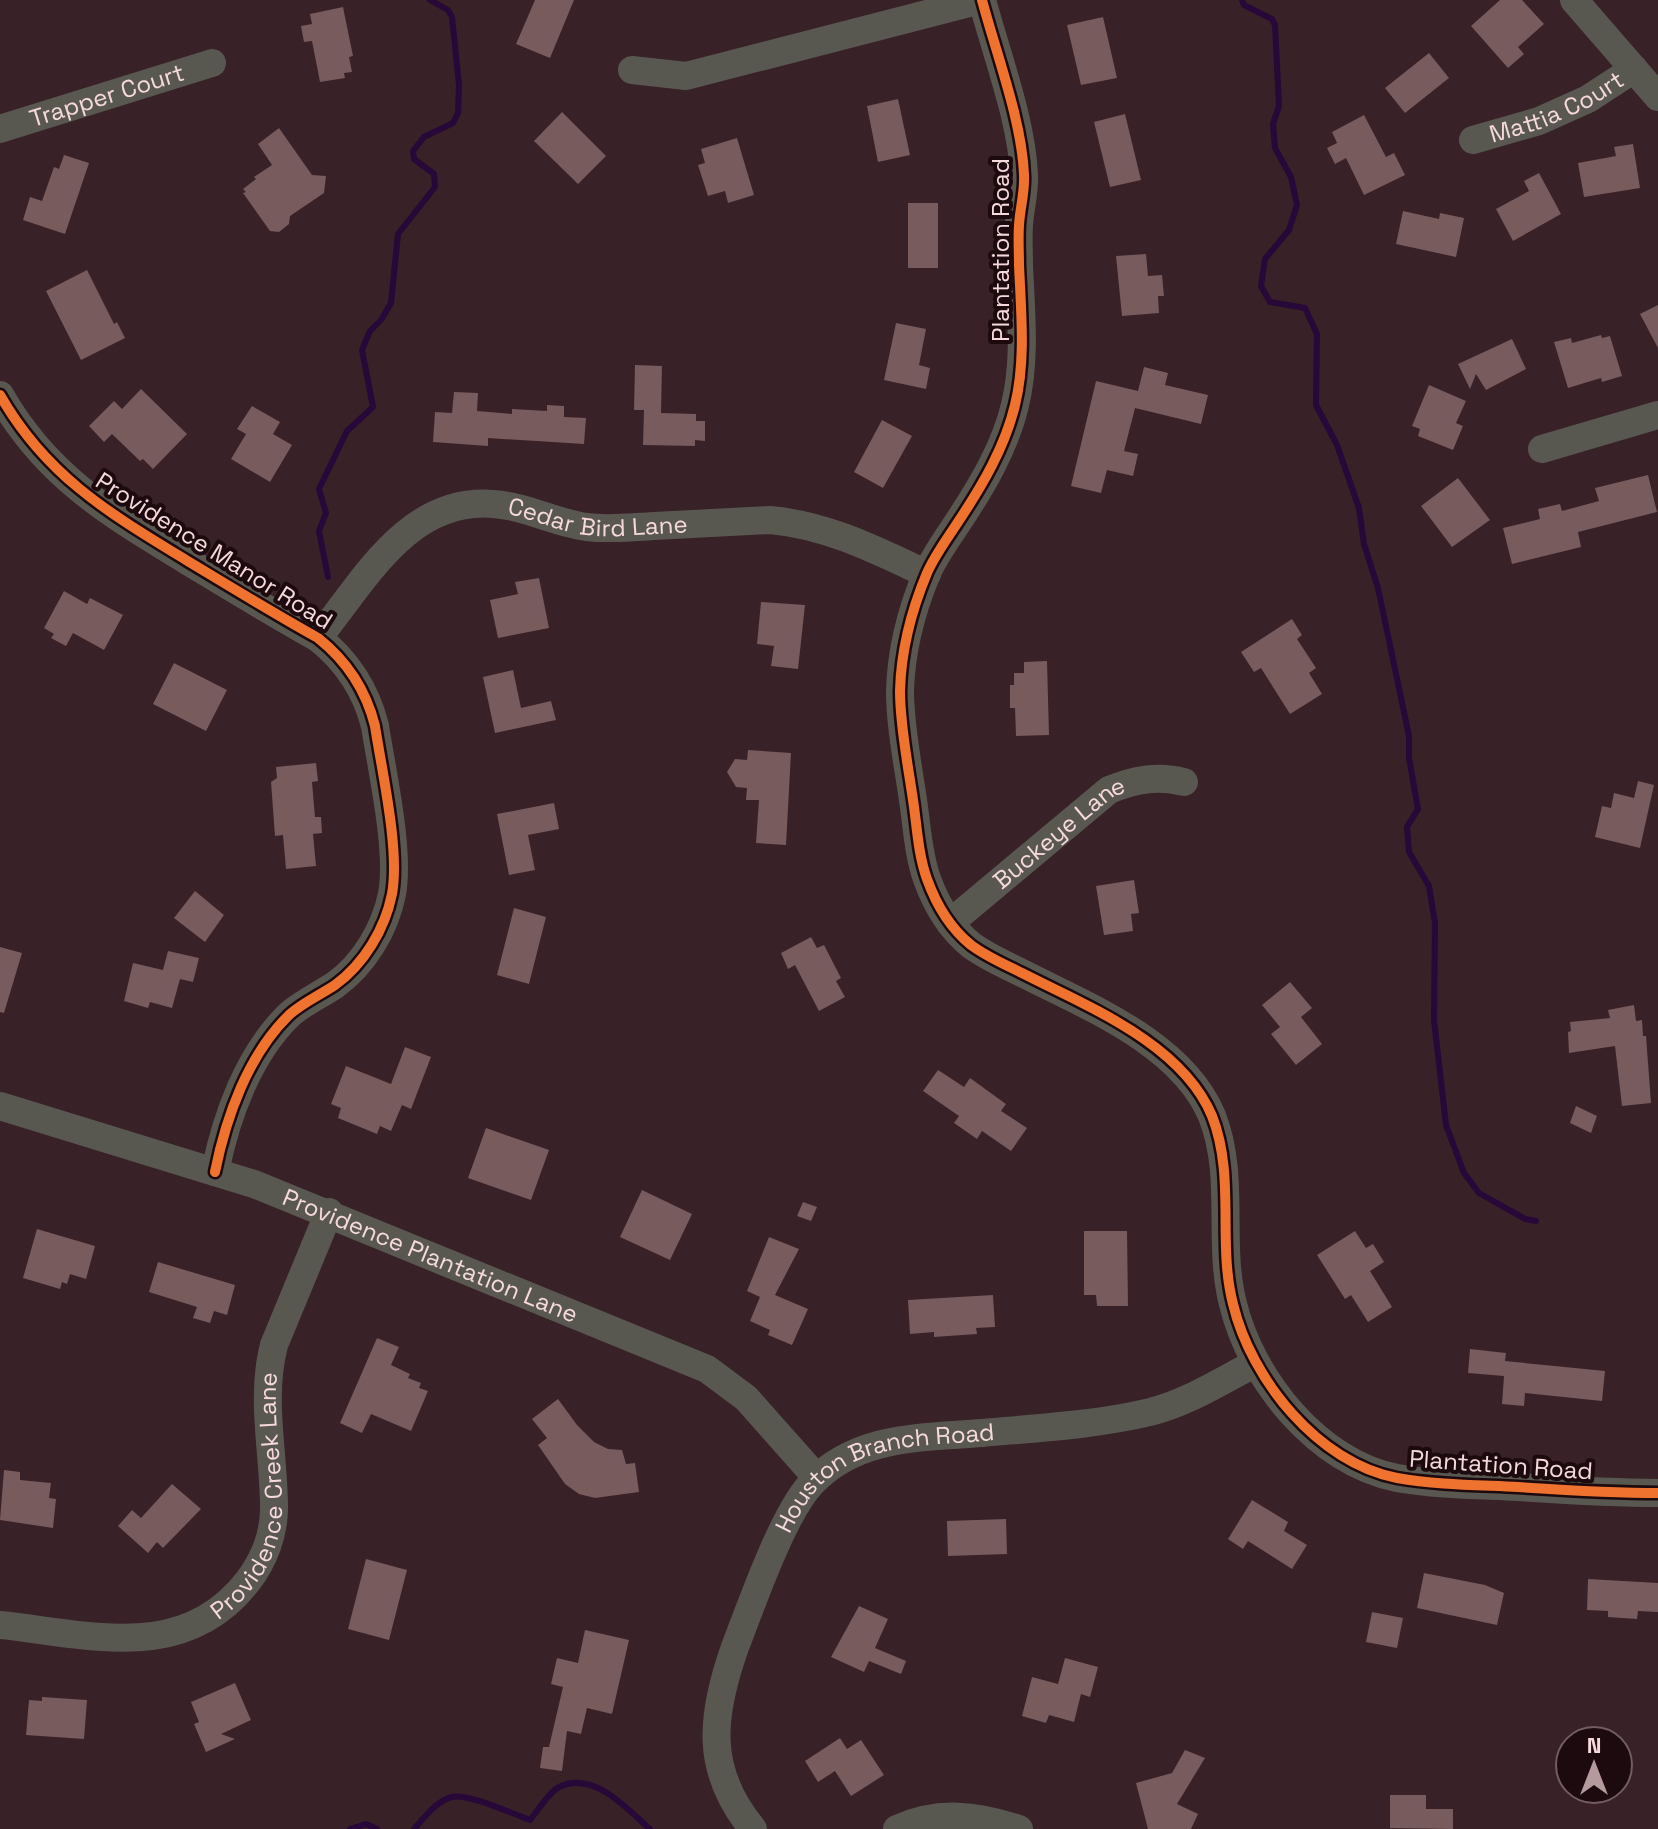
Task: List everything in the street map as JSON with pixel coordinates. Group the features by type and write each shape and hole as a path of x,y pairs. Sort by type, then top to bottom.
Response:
{"street":[{"path":"632,70 686,76 981,0"},
{"name":"Plantation Road","path":"981,0 1013,115 1025,177 1018,231 1022,344 1017,400 1002,444 927,574 911,621 900,692 920,854 937,903 950,923 971,945 1091,1008 1148,1042 1200,1092 1223,1149 1226,1177 1224,1223 1233,1305 1254,1364 1279,1399 1307,1429 1340,1453 1394,1477 1454,1484 1658,1493"},
{"path":"1574,0 1658,97"},
{"name":"Trapper Court","path":"0,129 212,63"},
{"name":"Mattia Court","path":"1473,140 1539,121 1588,99 1634,69"},
{"name":"Providence Manor Road","path":"0,395 12,416 64,478 108,512 318,638 341,659 369,704 394,857 392,895 382,927 361,959 337,983 290,1014 267,1042 245,1078 229,1117 215,1172"},
{"path":"1542,449 1658,415"},
{"name":"Cedar Bird Lane","path":"318,638 386,550 404,533 439,511 479,504 533,511 590,528 770,520 800,523 860,543 927,574"},
{"name":"Buckeye Lane","path":"950,923 1109,790 1140,779 1170,778 1184,782"},
{"name":"Providence Plantation Lane","path":"0,1106 254,1184 329,1212 707,1369 746,1398 817,1478"},
{"name":"Providence Creek Lane","path":"0,1625 138,1638 166,1636 191,1628 222,1609 238,1594 256,1571 268,1546 274,1513 267,1401 274,1345 329,1212"},
{"name":"Houston Branch Road","path":"753,1829 737,1807 720,1770 716,1714 729,1665 777,1545 799,1499 817,1478 848,1455 893,1440 984,1433 1152,1412 1190,1397 1254,1364"},
{"path":"897,1829 922,1819 959,1816 993,1820 1019,1829"}],"building":[{"path":"535,0 574,0 550,58 516,44"},
{"path":"1500,0 1522,0 1544,24 1518,47 1524,54 1508,68 1471,26"},
{"path":"343,7 353,56 349,57 352,72 344,73 345,78 320,82 312,41 304,42 301,26 312,24 310,14"},
{"path":"1103,17 1117,78 1081,85 1067,25"},
{"path":"1429,53 1449,78 1405,113 1385,88"},
{"path":"898,99 910,155 878,162 867,106"},
{"path":"562,112 606,156 578,184 534,141"},
{"path":"1125,114 1141,180 1110,187 1094,122"},
{"path":"1364,115 1386,157 1394,153 1405,175 1364,195 1346,158 1335,164 1327,148 1337,143 1332,132"},
{"path":"279,128 312,175 326,176 324,193 290,216 289,224 279,232 270,231 243,189 272,165 258,144"},
{"path":"737,138 754,195 728,203 725,191 708,196 698,165 705,163 701,149"},
{"path":"1633,144 1640,188 1584,197 1578,163 1616,156 1614,147"},
{"path":"64,155 89,163 65,234 23,220 30,197 42,201 54,167 59,169"},
{"path":"1539,173 1561,214 1513,241 1496,209 1529,191 1524,181"},
{"path":"908,203 938,203 938,268 908,268"},
{"path":"1403,211 1439,219 1440,213 1464,218 1456,257 1396,244"},
{"path":"1146,254 1148,276 1162,275 1164,296 1158,296 1159,313 1122,316 1116,256"},
{"path":"87,270 114,324 117,322 125,338 81,360 46,291"},
{"path":"1658,305 1658,348 1640,314"},
{"path":"896,323 926,329 919,365 930,368 926,389 884,380"},
{"path":"1601,335 1602,338 1610,336 1622,376 1602,382 1601,378 1568,388 1554,342 1571,338 1572,343"},
{"path":"1512,339 1526,369 1486,390 1476,374 1470,389 1458,364"},
{"path":"635,365 662,366 661,413 696,414 696,421 705,421 705,441 695,440 695,446 643,445 644,410 634,410"},
{"path":"1144,367 1168,373 1165,385 1208,395 1201,424 1135,408 1124,451 1138,454 1133,476 1107,470 1101,493 1071,486 1096,381 1138,391"},
{"path":"1429,385 1466,401 1456,423 1463,426 1453,450 1418,436 1420,429 1412,426"},
{"path":"141,389 187,434 153,469 112,434 104,442 89,426 114,401 122,409"},
{"path":"454,392 478,393 477,411 512,414 512,409 547,411 547,405 564,406 564,417 586,418 584,444 488,438 488,446 433,442 435,412 452,413"},
{"path":"252,406 280,422 273,434 292,445 270,482 231,459 246,434 237,429"},
{"path":"882,420 912,436 883,488 854,472"},
{"path":"1648,475 1657,512 1578,532 1581,547 1512,564 1503,528 1540,519 1538,509 1560,504 1562,511 1599,501 1595,488"},
{"path":"1458,478 1490,520 1452,547 1421,506"},
{"path":"539,578 549,628 498,638 490,600 518,594 515,582"},
{"path":"64,591 87,604 90,598 123,615 104,650 73,633 66,646 51,638 54,634 44,628"},
{"path":"761,602 805,605 798,669 771,666 774,646 757,644"},
{"path":"1292,619 1302,635 1297,639 1316,668 1309,673 1322,694 1290,714 1261,668 1254,672 1241,652"},
{"path":"1047,661 1049,735 1016,736 1015,708 1010,708 1010,685 1014,685 1014,673 1024,673 1024,662"},
{"path":"174,663 227,690 206,731 153,704"},
{"path":"513,670 521,708 551,701 556,720 495,733 483,677"},
{"path":"748,750 791,753 786,845 756,843 759,800 746,800 747,788 736,787 727,772 735,759 747,760"},
{"path":"316,763 318,781 312,782 315,817 321,817 322,833 313,834 316,866 286,869 283,835 275,836 271,782 277,778 276,767"},
{"path":"1638,781 1654,785 1640,848 1595,837 1602,806 1611,808 1614,793 1634,798"},
{"path":"554,803 559,829 528,835 535,870 509,875 497,814"},
{"path":"1134,880 1139,913 1131,914 1133,931 1104,935 1096,886"},
{"path":"195,891 224,915 205,942 174,918"},
{"path":"514,908 546,917 529,984 497,975"},
{"path":"811,937 817,948 824,945 841,978 836,981 845,997 819,1011 795,965 788,969 781,953"},
{"path":"0,947 22,953 4,1013 0,1012"},
{"path":"168,951 199,958 193,982 180,979 172,1008 150,1002 148,1008 124,1001 133,963 163,970"},
{"path":"1290,982 1312,1008 1301,1017 1322,1044 1296,1065 1271,1034 1280,1027 1262,1005"},
{"path":"1634,1005 1636,1021 1642,1020 1643,1036 1646,1036 1651,1103 1622,1106 1615,1046 1569,1053 1568,1032 1571,1031 1570,1022 1610,1018 1608,1010"},
{"path":"405,1047 431,1057 411,1109 402,1105 391,1131 380,1126 377,1134 338,1118 341,1108 331,1104 346,1066 391,1084"},
{"path":"938,1070 964,1087 970,1078 1006,1104 1001,1111 1027,1128 1011,1151 982,1131 977,1139 954,1123 959,1116 923,1091"},
{"path":"1576,1106 1597,1116 1591,1133 1570,1123"},
{"path":"486,1128 549,1150 531,1200 468,1178"},
{"path":"642,1190 692,1214 670,1260 620,1237"},
{"path":"803,1202 817,1207 811,1221 797,1216"},
{"path":"37,1229 95,1246 86,1279 70,1274 67,1284 62,1282 60,1289 23,1278"},
{"path":"1084,1231 1127,1231 1128,1306 1097,1306 1096,1295 1084,1295"},
{"path":"1355,1231 1366,1248 1373,1244 1384,1262 1370,1271 1392,1307 1368,1322 1351,1295 1345,1299 1317,1255"},
{"path":"769,1237 799,1249 775,1295 808,1309 792,1345 768,1335 770,1330 750,1321 760,1297 747,1291"},
{"path":"158,1262 235,1285 227,1315 214,1311 210,1323 193,1318 197,1307 149,1292"},
{"path":"993,1295 995,1327 976,1328 977,1334 934,1337 934,1332 910,1334 908,1300"},
{"path":"377,1338 399,1347 391,1365 410,1374 408,1378 421,1383 419,1388 428,1391 411,1431 371,1414 362,1433 340,1423"},
{"path":"1470,1349 1506,1353 1505,1361 1605,1371 1602,1401 1525,1393 1524,1406 1502,1404 1504,1376 1468,1373"},
{"path":"558,1399 594,1442 608,1449 622,1450 626,1464 635,1463 639,1492 595,1498 579,1494 565,1484 538,1445 547,1438 532,1419"},
{"path":"4,1470 20,1472 20,1480 51,1483 49,1498 56,1499 53,1528 0,1520"},
{"path":"172,1484 201,1509 163,1548 157,1542 148,1553 118,1526 132,1510 141,1518"},
{"path":"1252,1500 1288,1522 1284,1531 1307,1545 1292,1569 1248,1541 1243,1549 1228,1539"},
{"path":"1006,1519 1007,1554 948,1556 947,1521"},
{"path":"366,1559 407,1570 389,1640 348,1629"},
{"path":"1424,1573 1485,1585 1504,1593 1497,1625 1417,1608"},
{"path":"1588,1579 1658,1583 1658,1612 1638,1611 1637,1619 1608,1617 1608,1611 1587,1610"},
{"path":"859,1606 888,1619 875,1648 906,1661 901,1674 869,1661 864,1672 831,1657"},
{"path":"1372,1612 1403,1618 1397,1648 1366,1642"},
{"path":"585,1630 629,1640 612,1714 587,1708 581,1734 567,1731 562,1771 540,1768 543,1747 549,1747 563,1687 551,1684 557,1658 578,1663"},
{"path":"1065,1658 1098,1667 1090,1697 1081,1694 1074,1722 1049,1715 1046,1723 1022,1716 1032,1677 1058,1684"},
{"path":"235,1683 251,1720 221,1734 235,1739 206,1752 194,1724 199,1722 191,1702"},
{"path":"42,1697 87,1700 84,1739 26,1735 29,1700 42,1701"},
{"path":"840,1738 847,1749 861,1740 884,1775 851,1796 835,1771 818,1782 805,1761"},
{"path":"1185,1750 1205,1758 1177,1804 1198,1814 1191,1829 1148,1829 1136,1783 1172,1773"},
{"path":"1390,1795 1426,1795 1426,1809 1453,1809 1453,1829 1390,1828"}],"waterway":[{"path":"328,577 319,531 326,513 319,489 347,431 373,407 362,350 370,331 391,303 398,234 435,187 434,174 414,159 413,151 424,137 453,123 458,113 459,85 452,17 448,10 430,0"},
{"path":"1242,0 1244,5 1272,19 1275,25 1279,106 1273,124 1275,148 1291,177 1297,205 1289,230 1265,259 1261,286 1270,302 1305,308 1317,334 1316,405 1337,445 1359,508 1364,544 1378,588 1409,736 1409,758 1418,809 1407,827 1409,852 1429,886 1435,923 1434,1020 1446,1125 1464,1173 1479,1193 1525,1219 1536,1221"},
{"path":"414,1829 436,1806 452,1797 479,1801 530,1820 555,1790 572,1783 585,1784 609,1794 650,1829"},
{"path":"350,1829 366,1824 377,1829"}],"cycle path":[{"path":"982,0 1014,110 1022,154 1024,181 1019,240 1022,353 1015,405 1005,436 984,480 927,573 905,646 900,691 901,718 922,860 935,897 944,915 971,945 1131,1030 1179,1068 1198,1091 1212,1116 1219,1139 1225,1186 1228,1281 1242,1332 1272,1388 1292,1414 1315,1436 1368,1469 1397,1478 1458,1484 1658,1493"},
{"path":"0,395 38,448 81,490 131,526 318,638 346,666 361,688 375,726 394,856 389,907 379,933 355,967 335,985 289,1015 262,1049 232,1109 215,1172"}]}
